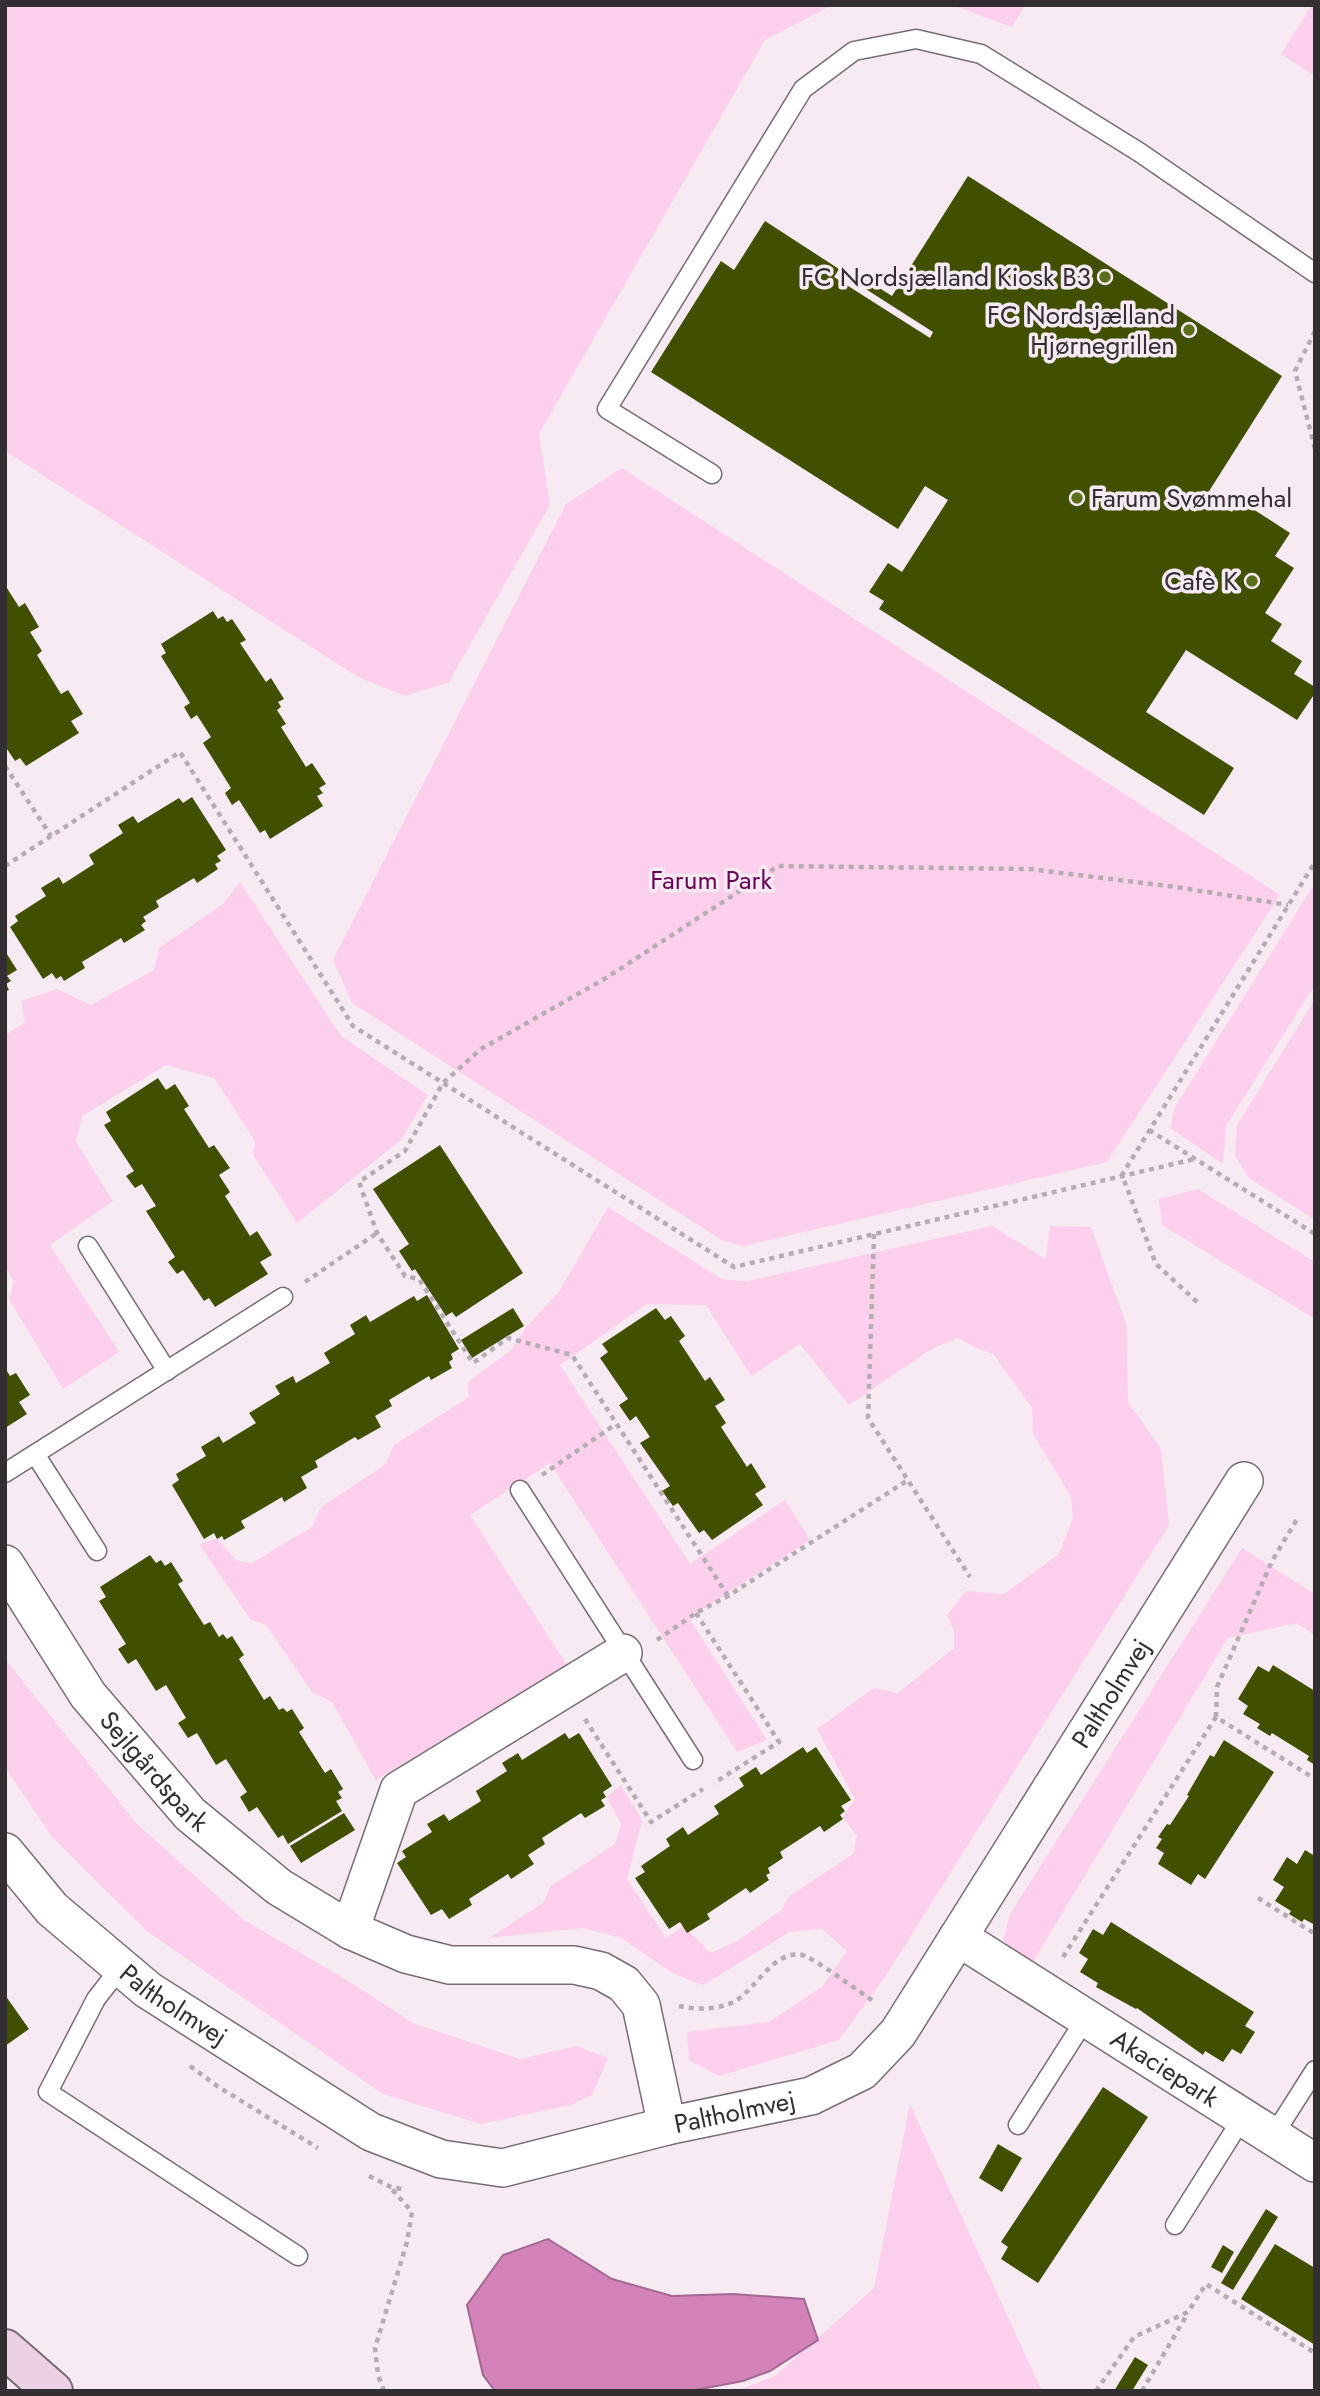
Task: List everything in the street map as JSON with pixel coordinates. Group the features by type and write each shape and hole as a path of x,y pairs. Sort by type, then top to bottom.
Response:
{"main road":[{"path":"5,2349 53,2391"}],"street":[{"name":"Paltholmvej","path":"5,1852 52,1909 148,1990 371,2132 441,2159 503,2168 667,2126 811,2096 862,2071 898,2033 1244,1481"},
{"name":"Sejlgårdspark","path":"5,1564 88,1695 190,1814 279,1887 350,1930 406,1954 450,1965 574,1965 601,1971 624,1984 633,1994"},
{"path":"350,1930 399,1790 626,1656"},
{"name":"Akaciepark","path":"958,1937 1315,2163"},
{"path":"633,1994 641,2005 667,2126"}],"lane":[{"path":"712,474 607,409 803,89 854,51 916,39 981,54 1139,152 1315,273"},
{"path":"88,1246 167,1371"},
{"path":"5,1473 282,1297"},
{"path":"35,1454 97,1551"},
{"path":"520,1490 693,1760"},
{"path":"121,1967 96,1999 48,2092 298,2256"},
{"name":"Akaciepark","path":"1018,2125 1086,2018"},
{"name":"Akaciepark","path":"1175,2225 1258,2127 1315,2070"}],"path":[{"path":"1315,331 1295,370 1315,449"},
{"path":"5,866 180,751 353,1026 734,1267 1195,1159"},
{"path":"5,766 51,836"},
{"path":"1122,1175 1315,862"},
{"path":"728,1596 572,1355 508,1338 472,1363 419,1279 405,1276 377,1233 359,1182 405,1151 443,1083 481,1049 606,978 778,866 1029,869 1176,887 1288,905"},
{"path":"1149,1130 1315,1234"},
{"path":"1122,1175 1156,1264 1197,1303"},
{"path":"282,1297 377,1233"},
{"path":"874,1234 868,1418 970,1577"},
{"path":"520,1490 616,1424"},
{"path":"626,1656 728,1596 908,1480"},
{"path":"1042,1990 1216,1717 1217,1687 1272,1561 1299,1516"},
{"path":"1216,1717 1315,1779"},
{"path":"1258,1898 1315,1934"},
{"path":"633,1994 654,1996 681,2007 716,2008 737,2001 777,1962 789,1955 804,1955 905,2022"},
{"path":"384,2391 378,2375 375,2348 407,2242 412,2212 391,2187"},
{"path":"1142,2391 1206,2284 1315,2353"},
{"path":"1096,2391 1134,2337 1188,2312"}],"green space":[{"path":"5,5 832,5 765,40 539,434 550,505 449,682 405,696 358,677 5,451"},
{"path":"952,5 1025,5 1012,27"},
{"path":"1312,5 1315,5 1315,76 1281,54"},
{"name":"Farum Park","path":"622,468 1280,895 1107,1162 744,1246 723,1241 352,1003 333,960 566,504"},
{"path":"240,882 341,1036 428,1095 401,1140 297,1223 253,1155 255,1141 214,1078 166,1065 82,1116 76,1142 113,1201 50,1245 119,1352 63,1389 9,1299 14,1281 5,1267 5,1035 25,1022 21,1001 57,989 91,1005 154,970 159,948 223,904"},
{"path":"1315,883 1315,985 1226,1126 1223,1164 1170,1128 1175,1107"},
{"path":"1315,999 1315,1220 1249,1178 1235,1156 1237,1125"},
{"path":"1198,1189 1315,1262 1315,1319 1162,1225 1159,1199"},
{"path":"608,1207 723,1280 748,1281 992,1226 1046,1259 1050,1226 1091,1227 1127,1326 1128,1402 1161,1449 1169,1525 885,1977 839,2040 719,2076 689,2060 687,2032 769,2022 822,1987 847,1951 822,1929 790,1932 703,1985 674,1974 621,1938 583,1928 489,1938 543,1903 551,1886 615,1844 621,1824 607,1797 621,1785 642,1820 627,1879 666,1938 684,1926 710,1953 737,1941 782,1910 788,1897 853,1854 857,1836 843,1817 855,1799 817,1729 874,1688 898,1693 954,1648 954,1631 947,1615 966,1591 1004,1594 1059,1554 1073,1518 1071,1497 1033,1434 1032,1408 993,1354 958,1338 933,1348 849,1405 800,1344 751,1376 706,1305 647,1304 560,1365 690,1564 785,1500 810,1540 689,1618 767,1740 737,1752 550,1463 470,1515 567,1665 376,1780 332,1702 312,1692 266,1625 250,1619 199,1544 217,1539 237,1561 252,1563 312,1527 321,1507 385,1465 394,1445 469,1397 468,1382 511,1350 527,1326 559,1292"},
{"path":"1242,1548 1315,1594 1315,1635 1296,1623 1228,1638 1031,1965 1003,1940 1010,1914"},
{"path":"5,1659 137,1824 244,1920 413,2023 520,2059 577,2046 608,2058 592,2095 571,2105 481,2124 383,2094 148,1932 53,1838 5,1767"},
{"path":"910,2104 1042,2391 737,2391 775,2376 874,2288"}],"shaded area":[{"path":"548,2239 612,2279 672,2296 733,2294 804,2299 818,2340 770,2371 743,2381 690,2391 495,2391 483,2375 467,2305 503,2255"}],"building":[{"name":"Farum Svømmehal","path":"968,176 1282,376 1206,496 1232,512 1239,500 1290,533 1275,556 1294,568 1265,613 1282,624 1271,641 1302,661 1294,674 1315,687 1315,693 1297,720 1186,650 1146,712 1234,768 1204,815 879,609 884,601 869,592 888,563 902,572 948,500 925,486 898,529 651,372 721,261 734,270 765,221 839,269 834,277 930,338 933,332 861,286 865,279 892,296"},
{"path":"5,585 19,607 25,603 39,627 30,632 42,651 37,655 61,694 68,690 83,714 71,721 79,733 26,766 20,758 15,761 5,746"},
{"path":"213,611 218,619 223,616 227,622 232,619 246,640 240,643 266,682 271,678 284,699 278,702 281,707 277,710 286,724 281,727 306,767 312,763 326,784 319,788 323,793 317,796 323,806 270,839 265,830 260,833 239,800 232,805 225,793 231,788 203,743 211,737 197,715 191,719 184,707 190,703 161,656 166,653 161,644"},
{"path":"192,797 226,850 217,856 221,861 215,864 218,869 197,883 194,878 156,901 159,907 143,917 146,921 141,925 145,930 124,943 121,938 82,962 85,968 64,981 61,976 56,979 52,973 43,979 10,927 18,921 15,916 46,896 41,888 59,877 63,884 94,864 89,855 123,833 118,825 133,816 138,823 179,798 183,803"},
{"path":"5,951 17,970 7,976 11,981 6,984 9,990 5,992"},
{"path":"158,1078 166,1090 175,1084 189,1106 184,1109 209,1148 214,1145 230,1168 219,1175 230,1192 225,1196 250,1236 257,1231 272,1255 260,1262 268,1274 215,1307 209,1298 204,1301 183,1270 177,1274 168,1262 175,1257 146,1211 156,1206 142,1184 135,1188 126,1176 134,1171 104,1125 111,1121 106,1112"},
{"path":"440,1145 523,1273 456,1317 452,1312 446,1316 415,1269 412,1271 399,1251 409,1244 373,1189"},
{"path":"427,1295 459,1349 451,1354 453,1359 449,1362 452,1368 431,1380 429,1376 389,1400 392,1406 375,1416 381,1427 358,1440 355,1437 315,1461 318,1467 301,1477 307,1488 284,1502 282,1497 241,1521 245,1528 224,1540 222,1536 217,1539 214,1533 204,1539 172,1485 179,1480 176,1474 206,1456 201,1447 219,1436 223,1443 256,1423 249,1413 280,1394 275,1386 293,1376 296,1383 330,1363 324,1353 355,1334 350,1325 366,1315 370,1322 414,1296 417,1301"},
{"path":"513,1308 524,1326 472,1358 461,1340"},
{"path":"656,1308 665,1320 671,1316 685,1336 679,1341 705,1381 710,1377 725,1400 715,1406 726,1423 721,1427 747,1467 751,1463 766,1487 755,1494 763,1505 712,1540 704,1530 699,1533 678,1503 673,1506 662,1491 670,1486 640,1443 650,1437 636,1416 630,1421 619,1405 628,1399 600,1358 608,1352 602,1344"},
{"path":"5,1368 10,1376 16,1373 30,1395 19,1402 27,1414 5,1428"},
{"path":"150,1555 156,1563 161,1560 165,1566 171,1562 183,1581 178,1584 204,1625 210,1622 219,1637 223,1634 227,1639 232,1636 244,1655 239,1659 264,1700 270,1696 279,1710 283,1708 287,1712 292,1709 304,1728 299,1732 325,1773 331,1769 343,1789 338,1792 342,1798 336,1801 342,1811 288,1844 283,1835 278,1838 257,1807 249,1812 240,1797 247,1792 226,1759 216,1765 197,1733 188,1738 178,1723 186,1718 166,1685 156,1691 136,1659 128,1664 118,1649 126,1644 99,1601 106,1597 100,1587"},
{"path":"1273,1665 1315,1691 1315,1765 1307,1760 1309,1756 1272,1733 1270,1736 1257,1728 1260,1724 1243,1714 1248,1706 1238,1699 1258,1666 1269,1672"},
{"path":"565,1733 569,1739 579,1733 612,1786 603,1792 606,1797 601,1800 605,1806 585,1818 581,1813 542,1838 545,1844 528,1855 534,1864 511,1879 508,1874 469,1899 472,1905 449,1919 442,1909 431,1915 397,1863 406,1857 402,1851 432,1832 427,1824 444,1814 449,1821 481,1801 476,1791 507,1771 502,1763 518,1753 522,1760"},
{"path":"1224,1740 1274,1772 1205,1879 1198,1874 1191,1885 1158,1864 1164,1853 1156,1848 1162,1839 1158,1837 1167,1824 1170,1825 1189,1796 1187,1795 1210,1755 1214,1757"},
{"path":"803,1747 807,1753 816,1747 851,1800 841,1806 845,1811 840,1815 843,1819 824,1832 820,1826 780,1852 783,1858 768,1868 770,1873 766,1875 769,1880 750,1893 746,1888 707,1914 710,1919 687,1933 680,1922 669,1929 635,1878 645,1872 641,1866 670,1846 666,1839 683,1827 688,1835 719,1814 714,1806 744,1786 739,1778 756,1767 761,1775"},
{"path":"344,1813 355,1830 301,1863 290,1846"},
{"path":"1305,1850 1315,1856 1315,1925 1304,1919 1302,1922 1275,1901 1284,1887 1273,1880 1287,1857 1297,1864"},
{"path":"1111,1922 1254,2012 1245,2026 1255,2032 1241,2054 1232,2049 1223,2062 1205,2051 1203,2055 1137,2008 1096,1987 1098,1983 1080,1972 1088,1959 1079,1953 1093,1929 1103,1935"},
{"path":"5,1995 29,2029 5,2046"},
{"path":"1103,2087 1148,2117 1038,2283 1001,2259 1008,2247 1001,2242"},
{"path":"998,2144 1022,2158 1002,2192 979,2178"},
{"path":"1266,2209 1278,2217 1233,2290 1221,2283"},
{"path":"1275,2244 1315,2268 1315,2345 1241,2299"},
{"path":"1223,2245 1234,2252 1222,2273 1211,2267"},
{"path":"1135,2357 1148,2365 1132,2391 1114,2391"}],"place":[{"name":"FC Nordsjælland Kiosk B3","path":"1105,277"},
{"name":"FC Nordsjælland Hjørnegrillen","path":"1189,330"},
{"name":"Farum Svømmehal","path":"1077,498"},
{"name":"Cafè K","path":"1252,581"}]}
